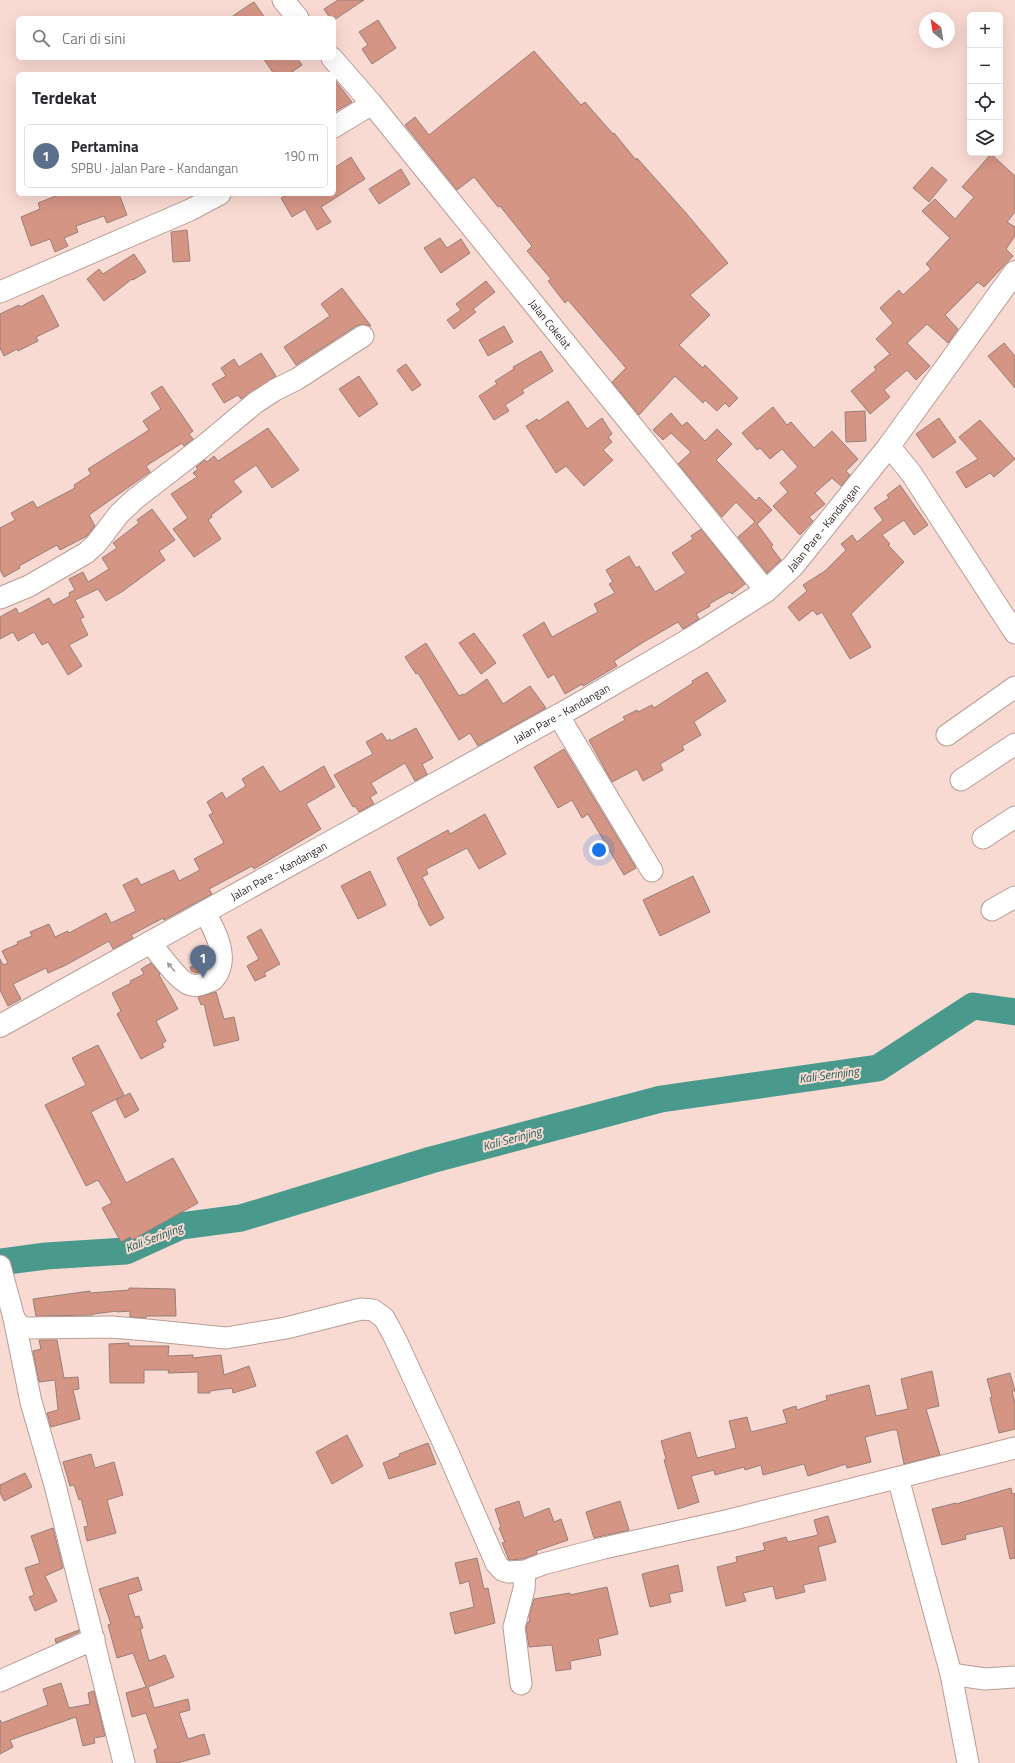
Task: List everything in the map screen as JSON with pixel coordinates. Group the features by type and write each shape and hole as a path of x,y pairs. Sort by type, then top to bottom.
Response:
{"main road":[{"name":"Jalan Pare - Kandangan","path":"0,1026 558,715 692,638 766,591 793,566 889,446 1015,272"}],"street":[{"name":"Jalan Cokelat","path":"334,60 372,104 766,591"},
{"path":"336,126 372,104"},
{"path":"0,292 190,210 216,196"},
{"path":"0,598 13,594 29,586 86,553 96,544 119,514 135,499 206,444 255,403 275,390 297,379 363,336"},
{"path":"889,446 910,473 1015,633"},
{"path":"947,735 1015,687"},
{"path":"558,715 652,871"},
{"path":"961,780 1015,744"},
{"path":"983,838 1015,817"},
{"path":"992,910 1015,897"},
{"path":"150,942 170,967 188,984 195,986 213,980 217,976 220,963 219,940 216,930 204,912"},
{"path":"1,1271 14,1318 34,1411 94,1640 124,1763"},
{"path":"14,1318 18,1325 26,1328 112,1328 226,1338 286,1328 362,1309 373,1310 384,1318 395,1338 449,1455 496,1563 502,1570 508,1572 526,1572 543,1564 604,1548 730,1520 1015,1448"},
{"path":"898,1478 951,1674 968,1763"},
{"path":"521,1684 514,1627 524,1589 526,1572"},
{"path":"0,1681 94,1640"},
{"path":"951,1674 985,1680 1015,1677"}],"building":[{"path":"338,0 364,0 336,19 336,16 329,16 324,9"},
{"path":"254,2 264,16 233,16"},
{"path":"378,20 396,48 372,64 362,49 368,45 359,32"},
{"path":"534,51 581,105 585,102 613,134 614,133 636,160 637,158 728,263 690,295 710,315 679,345 703,368 705,365 738,398 729,407 725,403 717,411 705,400 703,403 675,376 639,415 612,382 626,368 568,300 565,303 548,281 551,279 527,251 532,246 500,206 498,207 474,177 457,190 405,125 415,117 429,135"},
{"path":"264,60 298,60 302,65 292,72 273,72"},
{"path":"336,82 352,102 336,111"},
{"path":"989,156 993,156 1015,176 1015,212 1007,222 1015,227 1015,236 1006,249 1013,256 984,287 978,282 945,315 958,329 948,343 927,324 907,343 930,366 916,380 907,370 884,390 890,397 870,414 851,391 876,370 874,367 890,354 876,339 893,323 880,308 899,290 903,295 931,269 926,264 950,238 922,211 935,199 955,219 974,197 962,187"},
{"path":"351,157 365,179 321,207 331,222 317,230 305,209 292,217 281,198 285,196 336,196 336,167"},
{"path":"932,167 947,180 929,202 913,188"},
{"path":"401,169 410,184 379,204 369,189"},
{"path":"56,196 120,196 127,215 107,223 104,216 76,226 78,232 64,238 68,246 55,252 50,239 31,246 21,217 40,209 38,203"},
{"path":"187,230 190,261 173,262 171,232"},
{"path":"440,238 447,248 461,239 470,253 441,273 424,248"},
{"path":"134,254 146,272 133,280 132,279 104,301 87,279 99,269 103,274"},
{"path":"486,281 495,292 473,309 476,312 454,329 447,320 461,310 456,304"},
{"path":"342,288 371,326 363,324 356,326 296,365 284,347 330,316 321,304"},
{"path":"43,295 59,326 36,337 38,341 4,356 0,348 0,314 19,305 20,307"},
{"path":"504,326 513,342 488,356 479,340"},
{"path":"1004,343 1015,356 1015,388 988,356"},
{"path":"541,351 553,371 522,390 524,393 505,405 509,411 494,420 479,396 497,384 495,381 514,369 513,367"},
{"path":"261,353 276,376 241,399 238,395 224,403 212,384 226,376 221,368 234,359 239,367"},
{"path":"406,364 421,385 412,391 397,370"},
{"path":"359,376 378,404 359,417 339,389"},
{"path":"162,386 193,431 189,434 193,439 184,446 182,443 146,466 150,472 89,515 95,526 87,536 60,550 57,545 19,566 20,568 4,577 0,570 0,528 15,520 11,513 33,501 37,508 75,488 74,485 91,474 88,469 149,430 143,421 161,409 151,393"},
{"path":"568,401 587,429 602,418 612,434 608,437 612,442 603,450 613,460 584,486 566,466 556,473 526,426 537,419 539,421"},
{"path":"773,407 787,425 791,422 814,448 832,431 858,459 846,471 850,475 841,486 832,478 815,493 825,504 809,517 813,521 800,535 773,506 788,492 780,483 798,467 782,449 770,459 760,448 757,450 742,433"},
{"path":"865,411 866,441 846,442 845,412"},
{"path":"671,413 682,426 687,422 705,441 717,429 732,444 716,460 756,501 759,497 772,510 757,524 773,545 771,547 781,560 767,573 738,537 755,522 736,502 722,517 678,464 691,452 671,433 663,440 653,430"},
{"path":"939,418 956,442 933,458 916,434"},
{"path":"980,420 1015,459 994,477 990,473 966,488 956,472 978,459 959,437"},
{"path":"268,428 299,470 272,488 256,465 233,481 242,492 211,515 212,517 208,520 221,539 194,557 173,529 188,518 171,494 197,477 193,473 198,469 196,467 205,460 207,462 214,456 218,461"},
{"path":"900,485 928,525 914,535 904,520 882,535 890,544 888,545 904,562 851,614 871,647 850,659 822,612 817,615 813,610 799,621 788,607 807,591 803,585 825,571 846,550 841,544 852,535 857,542 883,520 874,508 889,498 887,495"},
{"path":"152,509 175,540 159,551 165,560 123,591 106,601 98,589 75,600 84,617 80,619 88,635 69,645 82,666 68,675 48,642 42,645 34,632 18,641 13,632 0,639 0,617 16,608 19,614 49,598 53,605 70,596 69,593 75,590 69,579 83,572 88,582 109,569 102,558 117,548 113,543 139,523 137,520"},
{"path":"701,529 745,584 732,594 730,592 709,604 710,606 696,614 699,619 683,629 678,622 614,661 617,666 583,686 582,684 565,694 554,674 548,678 523,635 544,622 552,637 598,612 594,604 615,593 609,584 613,582 606,570 629,556 636,568 639,566 655,592 686,573 672,553 693,539 691,536"},
{"path":"474,633 496,663 481,674 459,643"},
{"path":"426,643 459,696 464,695 487,679 503,704 530,686 546,708 478,746 470,733 459,740 418,673 416,674 405,657"},
{"path":"707,672 726,701 694,722 701,735 682,746 684,750 660,764 663,770 643,781 637,769 612,782 589,740 625,720 623,717 637,710 638,712 652,705 654,708 693,683 692,681"},
{"path":"416,728 433,758 422,764 427,774 415,781 405,763 371,783 377,793 370,797 374,804 359,812 355,806 353,807 334,775 373,754 366,742 382,733 387,741 390,739 391,741"},
{"path":"564,749 636,868 624,875 588,814 582,818 572,800 558,808 534,767"},
{"path":"263,766 280,792 324,766 335,787 306,804 321,829 254,869 252,866 209,889 212,894 164,920 163,918 131,935 133,938 113,949 109,941 66,965 48,973 46,968 13,984 21,999 8,1006 0,990 0,959 3,965 8,963 2,951 18,944 17,942 32,936 30,932 49,924 55,937 68,931 69,933 106,913 111,923 136,911 123,885 137,878 141,885 174,870 179,881 200,870 194,859 224,843 209,815 213,813 207,802 222,792 226,799 246,786 242,779"},
{"path":"485,814 506,854 479,869 467,848 426,869 428,874 422,877 444,918 430,926 397,858 448,830 450,834"},
{"path":"370,871 386,905 358,919 341,886"},
{"path":"693,876 710,912 660,936 643,900"},
{"path":"261,929 280,964 264,973 266,976 255,981 247,966 259,959 247,937"},
{"path":"208,962 205,970 196,973 191,971 190,967"},
{"path":"151,963 160,974 159,975 178,1009 156,1021 166,1041 162,1044 164,1047 141,1059 117,1014 121,1011 112,993 144,974 141,969"},
{"path":"216,992 224,1019 234,1017 239,1040 214,1046 204,1004 201,1005 198,997"},
{"path":"98,1045 124,1095 91,1112 126,1183 173,1158 198,1203 132,1240 130,1237 121,1242 102,1208 112,1203 98,1180 86,1186 45,1105 86,1085 72,1058"},
{"path":"130,1093 139,1110 125,1118 116,1100"},
{"path":"129,1288 175,1289 176,1316 146,1316 146,1318 130,1317 130,1311 117,1311 93,1315 36,1316 33,1299 90,1291 90,1293 129,1290"},
{"path":"39,1340 57,1340 64,1378 78,1377 79,1389 73,1390 80,1419 51,1427 47,1413 58,1410 55,1380 39,1382 33,1351 41,1349"},
{"path":"129,1343 129,1346 169,1346 168,1356 193,1355 193,1358 221,1355 224,1375 249,1366 256,1386 233,1393 232,1388 210,1391 210,1393 198,1393 198,1372 168,1373 169,1370 144,1370 144,1383 110,1383 109,1344"},
{"path":"932,1371 939,1406 926,1409 940,1455 904,1464 897,1430 892,1430 865,1437 871,1462 847,1468 846,1464 808,1476 804,1464 763,1475 761,1465 745,1470 744,1467 715,1475 714,1470 691,1476 699,1502 678,1509 664,1460 666,1459 661,1441 690,1432 697,1458 736,1448 729,1421 747,1417 751,1432 787,1423 783,1410 796,1406 797,1410 827,1400 826,1396 869,1385 876,1416 908,1409 901,1379"},
{"path":"1010,1373 1015,1391 1012,1391 1015,1403 1015,1429 999,1433 987,1379"},
{"path":"347,1435 363,1466 332,1484 316,1452"},
{"path":"428,1443 436,1464 389,1479 383,1463 400,1456 399,1454"},
{"path":"91,1454 95,1468 114,1462 123,1495 107,1500 116,1533 87,1541 84,1527 88,1526 81,1499 79,1500 74,1485 70,1486 63,1462"},
{"path":"25,1473 32,1487 4,1501 0,1493 0,1485"},
{"path":"1011,1488 1012,1494 1015,1493 1015,1558 1010,1559 1003,1526 965,1535 966,1539 942,1545 932,1509 956,1504"},
{"path":"519,1501 524,1518 549,1508 554,1522 561,1519 568,1540 536,1551 537,1554 522,1559 509,1560 502,1543 505,1542 499,1528 501,1527 495,1509"},
{"path":"620,1501 629,1530 594,1538 586,1512"},
{"path":"828,1516 836,1542 818,1547 826,1580 803,1585 805,1592 776,1599 773,1586 743,1593 746,1601 726,1606 717,1567 737,1562 736,1557 765,1550 763,1543 786,1537 788,1542 818,1535 814,1520"},
{"path":"53,1528 63,1568 45,1576 57,1601 35,1611 29,1597 34,1595 25,1568 40,1563 31,1536"},
{"path":"477,1558 484,1589 488,1588 495,1623 455,1634 450,1613 474,1607 469,1581 460,1584 455,1563"},
{"path":"678,1565 683,1591 669,1594 671,1602 650,1607 642,1574"},
{"path":"138,1577 142,1590 128,1595 135,1617 139,1616 143,1628 140,1629 149,1661 165,1655 174,1677 148,1687 154,1708 188,1699 190,1710 179,1713 188,1739 204,1734 210,1754 177,1763 157,1763 154,1750 158,1748 146,1713 132,1717 126,1693 146,1687 133,1653 117,1658 108,1625 111,1624 99,1589"},
{"path":"607,1587 618,1634 598,1639 601,1655 570,1661 571,1669 556,1671 552,1645 529,1647 526,1628 528,1622 530,1622 529,1617 534,1599 570,1593 570,1595"},
{"path":"79,1630 79,1632 56,1643 55,1639"},
{"path":"61,1683 69,1708 90,1704 88,1693 94,1691 105,1736 94,1738 95,1743 83,1746 76,1717 10,1740 13,1747 0,1754 0,1720 2,1723 48,1705 43,1689"}],"waterway":[{"name":"Kali Serinjing","path":"0,1262 46,1256 126,1251 181,1226 241,1218 431,1160 661,1099 878,1068 973,1006 1015,1012"}],"place":[{"name":"Pertamina","path":"203,978"}]}
